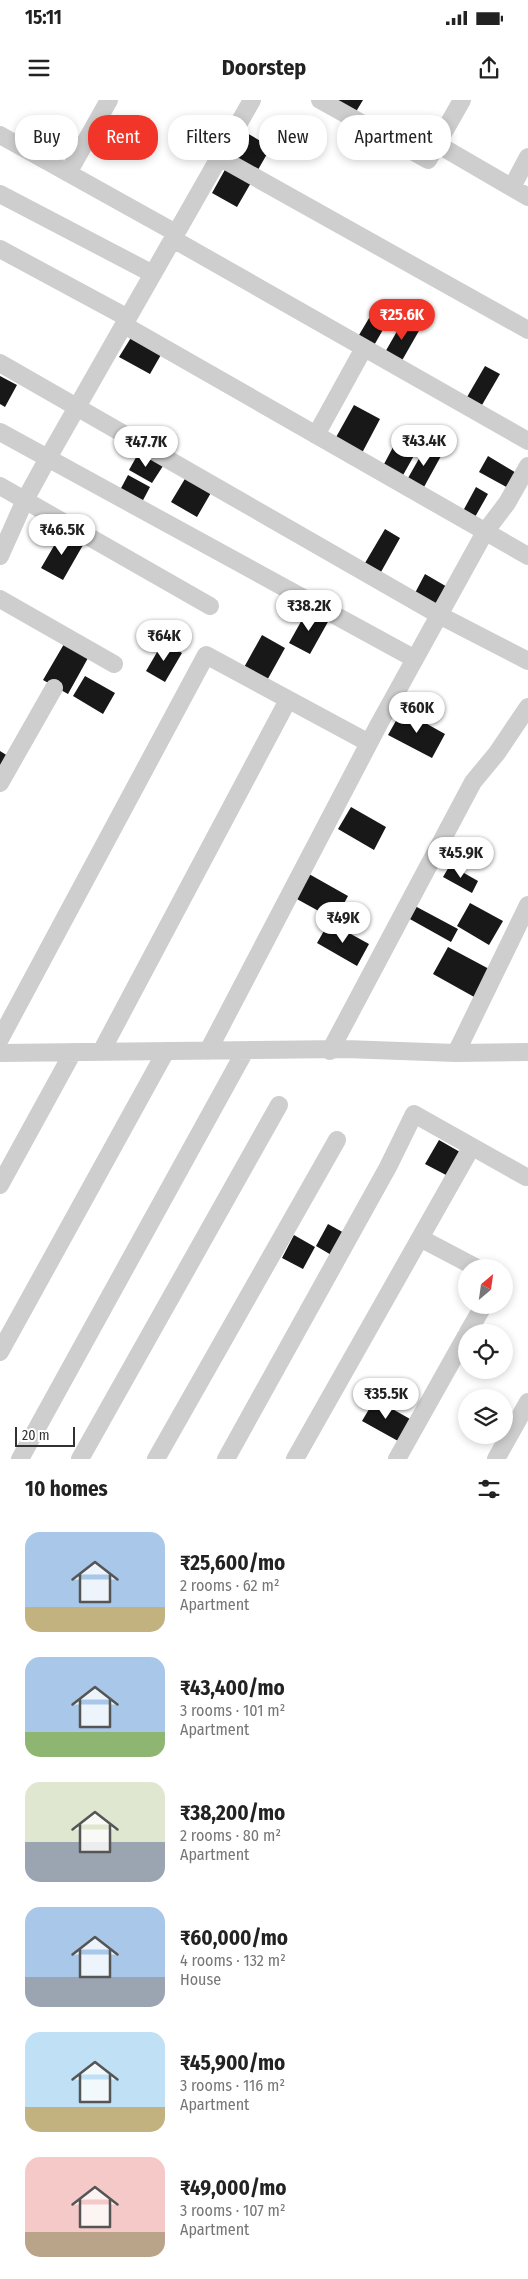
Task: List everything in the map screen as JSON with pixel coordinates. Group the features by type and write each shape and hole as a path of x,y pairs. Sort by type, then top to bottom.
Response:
{"street":[{"path":"68,173 109,100"},
{"path":"243,115 252,100"},
{"path":"320,100 347,115"},
{"path":"451,120 462,100"},
{"path":"0,135 68,173 364,348 528,441"},
{"path":"451,152 528,197"},
{"path":"512,187 528,157"},
{"path":"0,556 25,500 48,458 218,160"},
{"path":"223,160 528,330"},
{"path":"0,194 153,274"},
{"path":"0,249 316,436 528,556"},
{"path":"316,436 364,348"},
{"path":"0,363 78,406 439,615 528,661"},
{"path":"0,432 415,659"},
{"path":"208,1051 369,743 439,615 485,532 507,503 527,471"},
{"path":"0,486 210,606"},
{"path":"0,599 114,664"},
{"path":"0,1039 206,655 369,743"},
{"path":"0,784 54,688"},
{"path":"101,1052 288,700"},
{"path":"330,1051 473,782 497,753 528,707"},
{"path":"456,1053 528,905"},
{"path":"0,1053 245,1050 330,1051 345,1049 456,1053 528,1052"},
{"path":"20,1459 245,1050"},
{"path":"0,1352 166,1051"},
{"path":"0,1185 72,1052"},
{"path":"80,1459 279,1105"},
{"path":"226,1459 388,1167 414,1114 471,1148 526,1177"},
{"path":"156,1459 337,1140"},
{"path":"295,1459 471,1148"},
{"path":"420,1238 460,1259"},
{"path":"397,1459 458,1350"},
{"path":"496,1459 528,1402"}],"building":[{"path":"328,100 363,100 354,115"},
{"path":"249,134 259,140 259,160 264,160 255,175 229,160 249,160"},
{"path":"227,166 252,181 237,207 212,193"},
{"path":"378,303 393,312 372,349 356,340"},
{"path":"404,319 420,329 400,364 384,354"},
{"path":"132,336 162,353 150,374 119,357"},
{"path":"485,366 500,374 482,405 467,397"},
{"path":"0,376 17,385 5,407 0,404"},
{"path":"354,405 380,419 362,453 335,439"},
{"path":"401,432 421,443 402,477 383,466"},
{"path":"425,448 441,456 424,487 408,478"},
{"path":"139,452 163,466 152,483 129,470"},
{"path":"488,456 518,474 510,489 479,472"},
{"path":"128,475 150,487 141,504 119,492"},
{"path":"186,477 212,491 197,517 171,502"},
{"path":"476,487 488,494 475,517 463,511"},
{"path":"385,529 400,538 381,572 365,563"},
{"path":"62,532 83,545 63,580 41,568"},
{"path":"425,574 449,588 439,606 415,593"},
{"path":"308,609 329,620 310,654 289,643"},
{"path":"262,635 285,648 265,684 242,671"},
{"path":"163,642 182,653 165,682 146,671"},
{"path":"64,644 88,658 68,694 43,680"},
{"path":"85,676 115,693 103,714 73,696"},
{"path":"402,710 445,734 432,758 388,735"},
{"path":"0,751 8,756 0,769"},
{"path":"351,807 386,827 374,850 338,829"},
{"path":"450,865 478,881 472,893 443,877"},
{"path":"309,874 348,896 335,920 295,898"},
{"path":"470,903 503,921 489,945 457,926"},
{"path":"415,906 458,929 451,942 408,918"},
{"path":"329,922 369,944 357,966 317,943"},
{"path":"448,947 491,970 476,998 433,974"},
{"path":"439,1140 460,1152 446,1175 425,1164"},
{"path":"328,1224 346,1234 333,1256 316,1246"},
{"path":"294,1235 315,1247 303,1269 282,1258"},
{"path":"375,1399 410,1419 398,1441 362,1421"}]}
